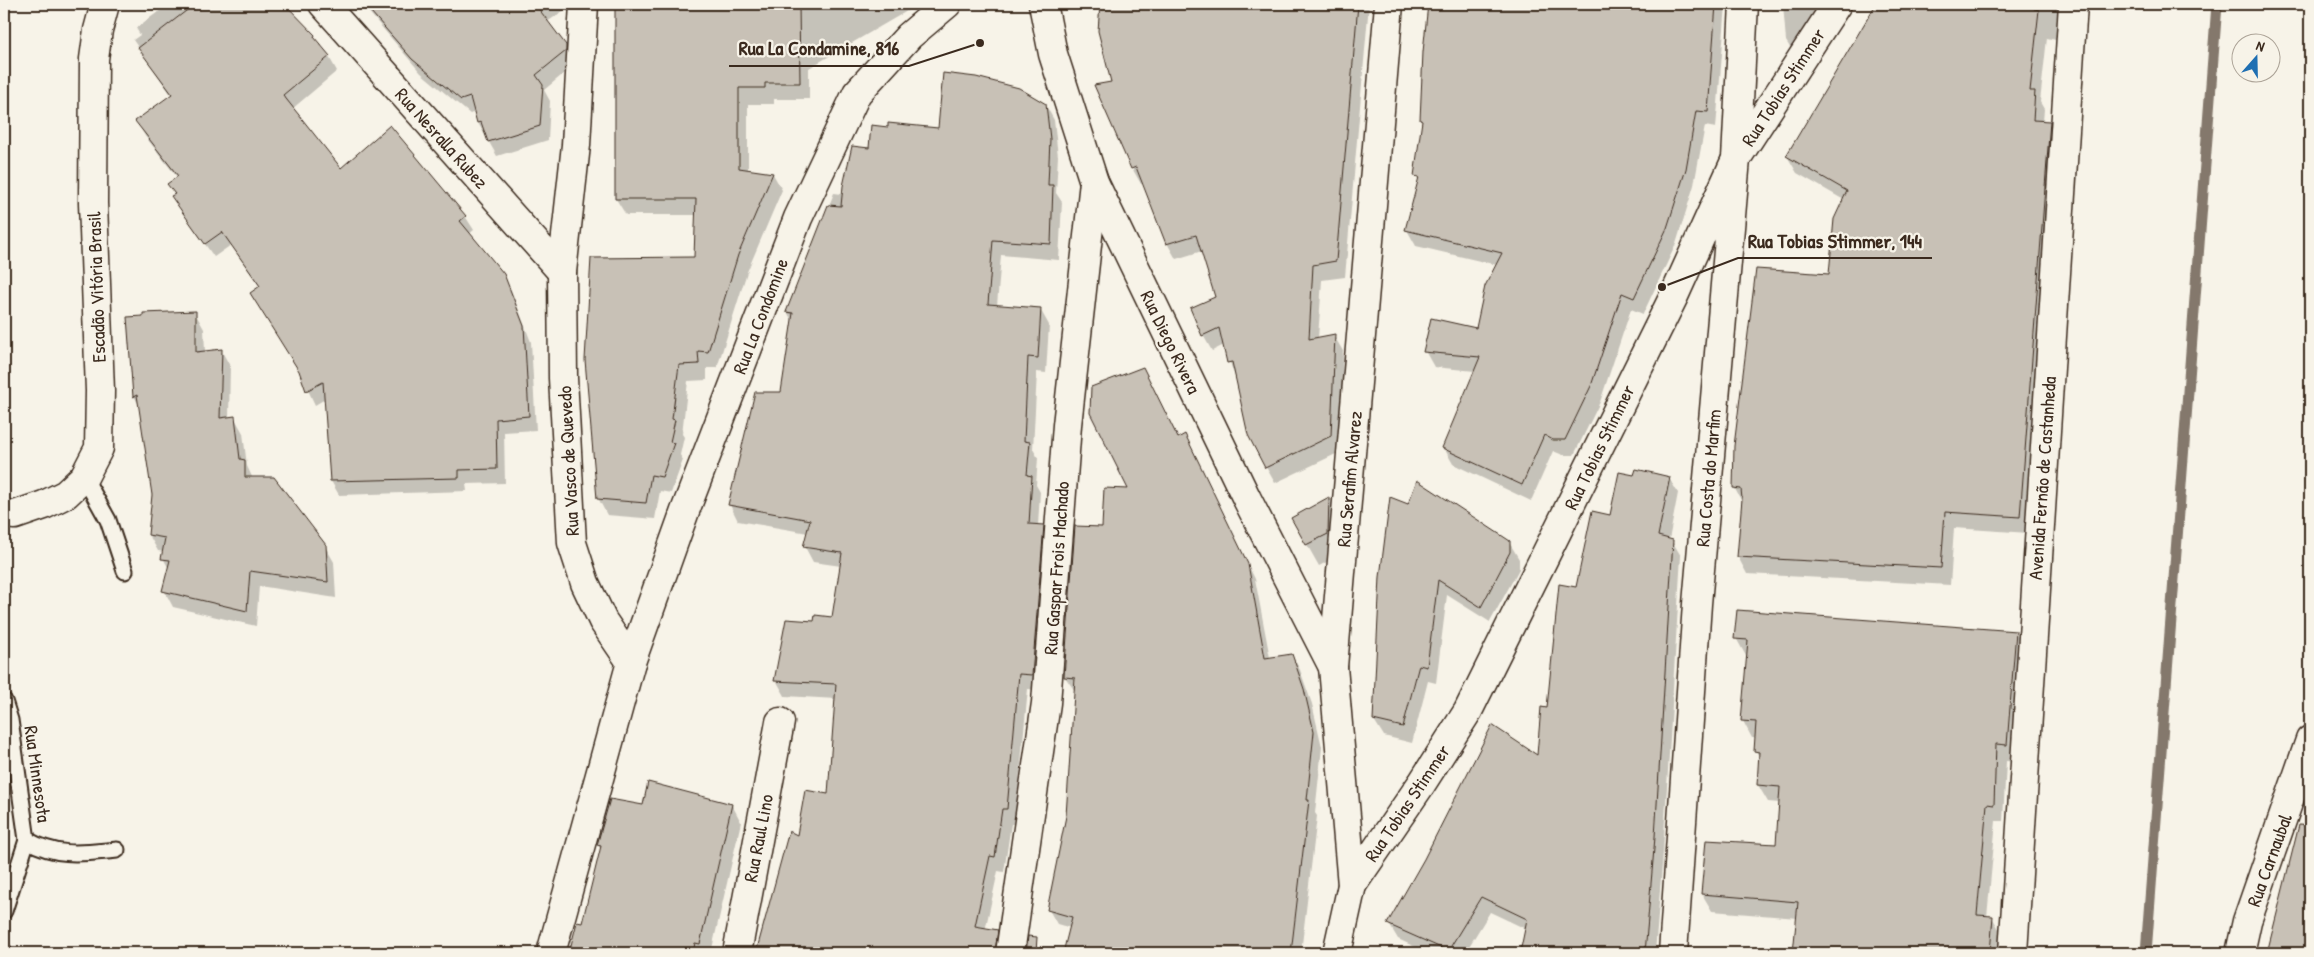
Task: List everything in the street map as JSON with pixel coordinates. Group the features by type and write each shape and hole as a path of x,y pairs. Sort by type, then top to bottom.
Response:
{"street":[{"name":"Escadão Vitória Brasil","path":"4,514 15,515 44,505 66,494 84,476 99,448 100,391 93,203 94,59 98,30 105,4"},
{"name":"Rua Nesralla Rubez","path":"323,4 562,272"},
{"name":"Rua Vasco de Quevedo","path":"584,4 576,145 562,272 563,378 572,543 585,583 603,622 631,662"},
{"name":"Rua La Condomine","path":"631,662 685,511 798,218 857,93 909,36 947,4"},
{"name":"Rua Diego Rivera","path":"1043,4 1053,54 1094,182 1247,499 1333,667"},
{"name":"Rua Serafim Alvarez","path":"1337,953 1352,886 1333,667 1389,4"},
{"name":"Rua Costa do Marfim","path":"1673,953 1697,604 1736,159 1744,4"},
{"name":"Rua Tobias Stimmer","path":"1352,886 1422,784 1468,711 1674,296 1736,159 1837,4"},
{"name":"Avenida Fernão de Castanheda","path":"2013,953 2073,4"},
{"name":"Rua Gaspar Frois Machado","path":"1010,953 1046,703 1067,425 1094,182"},
{"path":"551,953 631,662"},
{"name":"Rua Raul Lino","path":"737,953 780,722"},
{"name":"Rua Carnaubal","path":"2240,953 2247,921 2310,740"}],"lane":[{"path":"84,476 108,520 125,571"},
{"name":"Rua Minnesota","path":"4,701 10,720 27,840 4,911"},
{"path":"27,840 44,850 68,853 118,850"}],"building":[{"path":"195,4 285,4 315,35 314,37 330,56 283,95 341,168 390,125 466,216 460,221 504,274 524,326 529,416 496,419 497,469 459,470 459,478 330,481 323,382 306,391 299,371 250,293 260,286 222,232 205,244 171,196 175,194 167,184 178,176 135,121 172,94 138,48"},
{"path":"364,4 535,4 566,45 566,51 536,75 543,85 540,126 488,142 481,122 477,123 470,97 461,100 412,59"},
{"path":"615,4 799,4 800,83 765,83 765,88 739,88 739,168 773,173 738,255 708,352 698,351 699,364 679,365 672,419 675,420 670,442 674,443 662,477 651,475 646,503 597,499 585,360 591,258 694,257 696,199 615,199"},
{"path":"1100,4 1358,4 1336,261 1313,265 1309,339 1335,334 1331,436 1265,468 1248,435 1232,362 1227,363 1219,328 1202,336 1190,308 1215,297 1196,235 1166,244 1136,167 1131,169 1094,85 1111,82 1098,31"},
{"path":"1428,4 1716,4 1708,112 1696,111 1686,169 1667,228 1634,298 1622,293 1591,386 1565,440 1553,440 1544,435 1522,485 1442,448 1480,357 1423,352 1431,318 1476,328 1485,286 1502,253 1405,230 1419,177 1414,176 1422,121 1420,120 1423,52"},
{"path":"1876,4 2034,4 2034,9 2039,10 2030,91 2035,91 2033,120 2050,121 2020,517 1945,512 1941,568 1737,557 1742,499 1741,489 1733,488 1734,446 1756,269 1829,274 1834,219 1847,191 1786,156"},
{"path":"943,73 976,77 1019,88 1046,104 1050,139 1048,185 1053,185 1051,244 993,240 988,304 1041,308 1038,358 1028,357 1024,441 1030,442 1027,475 1032,476 1029,524 1044,525 1032,675 1019,674 1007,809 1002,809 995,857 990,856 975,926 998,930 995,953 764,953 765,950 757,949 789,831 797,835 805,790 828,794 836,684 774,681 786,619 814,621 815,615 832,617 842,553 803,547 810,520 728,505 755,392 781,392 793,313 786,312 828,205 841,206 843,186 852,146 869,148 871,125 888,127 888,123 938,128"},
{"path":"196,311 196,352 222,349 220,418 235,416 240,459 245,460 245,477 274,477 326,545 328,582 250,571 247,611 162,591 170,560 161,559 165,538 148,535 152,495 137,395 133,397 127,317 143,316 143,313"},
{"path":"1143,367 1178,438 1185,434 1248,564 1265,658 1292,654 1304,689 1314,732 1307,800 1309,800 1291,953 1063,953 1072,917 1047,910 1066,816 1075,678 1064,677 1075,526 1102,527 1104,488 1128,489 1090,413 1091,387"},
{"path":"1636,469 1670,477 1658,536 1673,540 1655,837 1645,953 1520,953 1527,919 1481,897 1448,951 1387,924 1424,859 1492,725 1537,755 1541,707 1547,708 1559,584 1576,587 1592,511 1610,515 1619,472 1634,475"},
{"path":"1417,480 1510,541 1510,552 1481,607 1438,580 1427,667 1419,665 1403,727 1373,720 1380,577 1390,497 1408,504"},
{"path":"1329,497 1328,534 1306,545 1291,518"},
{"path":"1737,610 2016,631 2007,745 1996,744 1994,805 1987,804 1977,915 1993,916 1990,953 1793,953 1798,902 1701,894 1706,840 1776,844 1780,787 1757,785 1759,752 1754,751 1756,722 1741,721 1748,640 1734,639"},
{"path":"648,782 732,804 700,944 695,943 693,953 569,953 577,922 582,923 601,846 597,845 610,799 643,805"},
{"path":"2299,825 2310,826 2310,953 2267,953"},
{"path":"1028,936 1037,937 1036,953 1026,953"}],"waterway":[{"path":"2146,953 2217,4"}],"place":[{"name":"Rua La Condamine, 816","path":"980,43"},
{"name":"Rua Tobias Stimmer, 144","path":"1662,287"}]}
